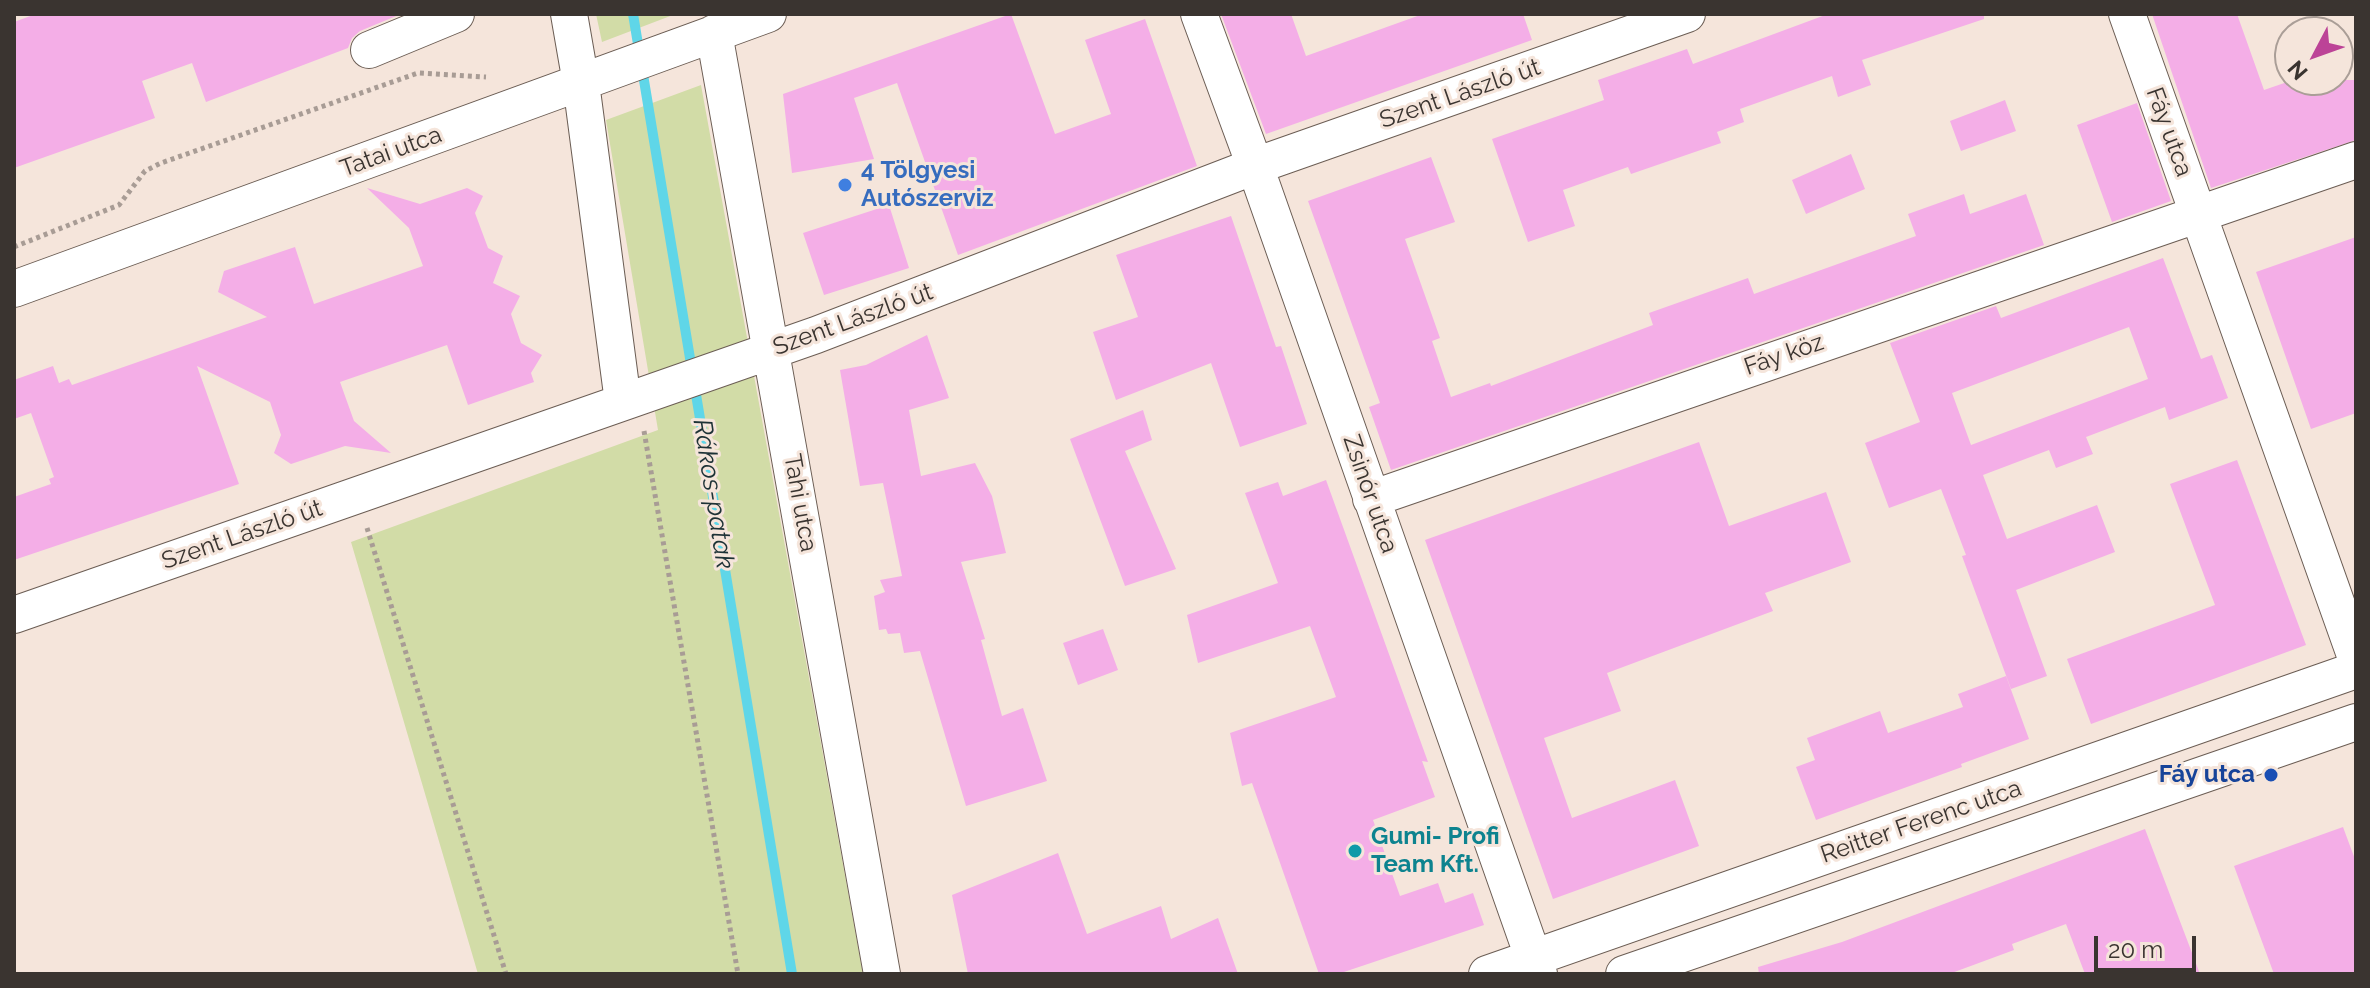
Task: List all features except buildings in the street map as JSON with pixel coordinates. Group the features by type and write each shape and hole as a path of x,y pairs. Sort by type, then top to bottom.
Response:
{"street":[{"path":"369,50 456,14"},
{"path":"569,14 631,399"},
{"name":"Tatai utca","path":"14,289 581,83 697,33 768,14"},
{"name":"Zsinór utca","path":"1199,14 1536,966"},
{"name":"Szent László út","path":"14,615 758,355 1255,166 1687,14"},
{"name":"Fáy utca","path":"2127,14 2356,658"},
{"name":"Tahi utca","path":"697,33 746,224 758,355 882,974"},
{"name":"Fáy köz","path":"1371,499 2197,212 2356,160"},
{"name":"Reitter Ferenc utca","path":"1487,974 1536,966 2356,670"},
{"name":"Reitter Ferenc utca","path":"1624,974 2356,722"}],"path":[{"path":"14,247 119,205 145,171 161,163 418,73 492,78"},
{"path":"631,399 738,974"},
{"path":"357,495 506,974"}],"green space":[{"path":"596,14 673,14 673,15 602,42"},
{"path":"701,85 863,974 478,974 351,542 658,430 606,120"}],"waterway":[{"name":"Rákos-patak","path":"633,14 792,974"}],"place":[{"name":"4 Tölgyesi Autószerviz","path":"845,185"},
{"name":"Fáy utca","path":"2271,775"},
{"name":"Gumi- Profi Team Kft.","path":"1355,851"}]}
